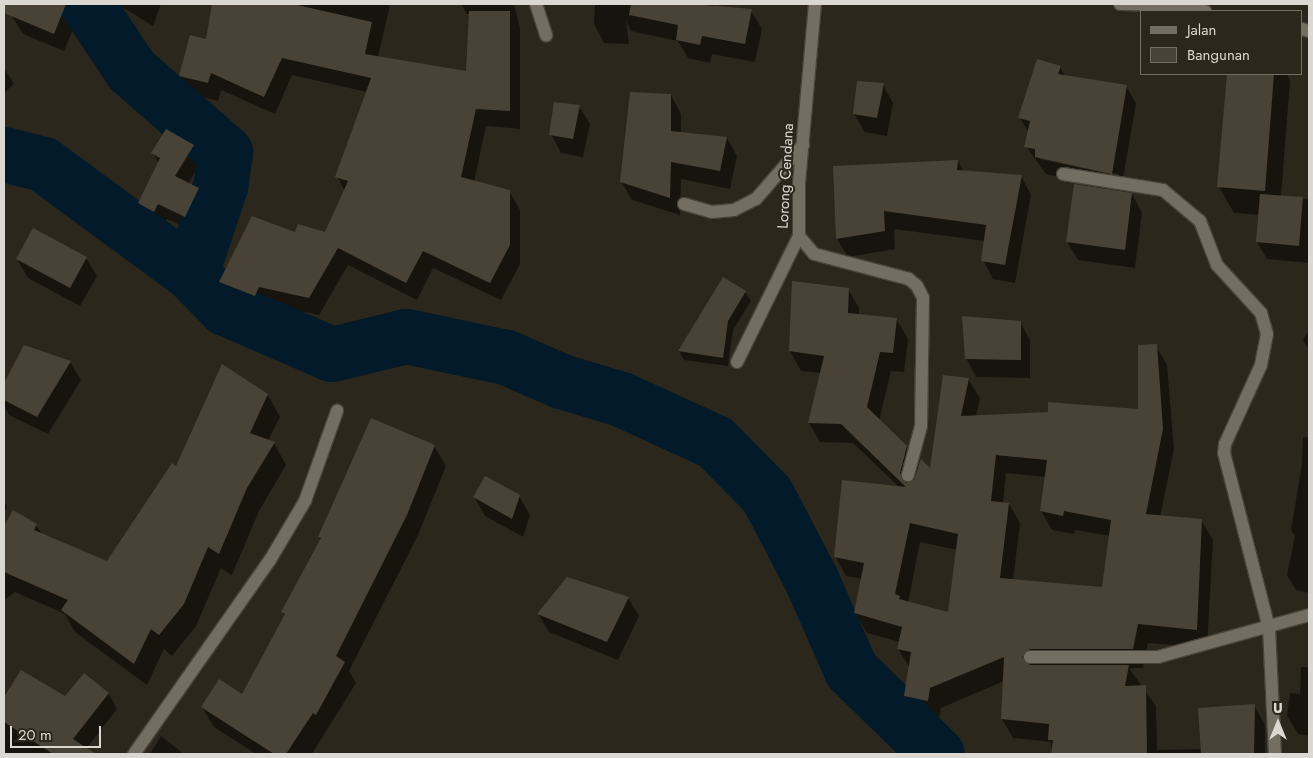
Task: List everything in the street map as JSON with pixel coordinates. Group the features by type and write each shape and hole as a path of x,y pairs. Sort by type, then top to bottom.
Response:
{"street":[{"path":"536,4 546,35"},
{"name":"Lorong Cendana","path":"815,4 803,145 799,236 814,254 909,279 917,286 923,298 921,426 908,475"},
{"path":"1120,4 1176,5 1200,10"},
{"path":"684,204 712,212 734,210 756,199 803,145"},
{"path":"1063,174 1162,190 1200,221 1218,265 1261,313 1267,334 1261,365 1225,444 1224,453 1269,628 1275,754"},
{"path":"737,362 799,236"},
{"path":"134,754 275,552 305,501 337,411"},
{"path":"1030,658 1158,657 1269,628 1309,615"}],"building":[{"path":"4,4 66,4 54,34 4,13"},
{"path":"212,4 293,4 372,22 365,54 466,71 469,11 510,11 510,111 476,109 461,177 510,190 510,245 490,283 423,251 406,283 338,248 309,298 259,287 255,296 219,282 252,216 295,232 298,224 325,232 348,181 335,177 371,78 282,58 264,97 211,73 208,83 179,76 190,35 206,39"},
{"path":"631,4 693,4 752,9 745,44 702,36 700,45 676,40 678,25 629,15"},
{"path":"1037,59 1061,66 1058,74 1127,85 1112,174 1035,157 1035,149 1024,147 1030,121 1018,118"},
{"path":"1227,75 1274,75 1265,191 1217,187"},
{"path":"857,81 884,83 877,118 853,114"},
{"path":"630,92 671,94 671,131 727,137 720,171 671,162 670,198 620,182"},
{"path":"554,102 580,105 573,139 549,135"},
{"path":"166,129 194,145 175,176 199,188 185,217 158,204 154,212 138,203 160,158 151,153"},
{"path":"958,160 957,170 1022,175 1005,265 981,261 986,225 884,211 885,231 836,239 833,166"},
{"path":"1074,184 1132,193 1125,250 1066,242"},
{"path":"1260,194 1303,197 1299,246 1256,242"},
{"path":"33,228 87,257 70,288 16,259"},
{"path":"723,277 746,291 728,321 723,358 678,351"},
{"path":"792,281 849,288 848,313 897,318 893,353 880,352 867,407 907,446 900,473 906,483 914,480 921,459 930,468 943,375 969,378 961,416 1048,412 1048,402 1138,409 1138,345 1157,344 1163,429 1146,514 1202,519 1197,630 1138,624 1133,649 1030,649 1022,657 1030,665 1129,665 1125,686 1146,685 1147,754 1051,754 1053,740 1048,740 1049,724 1001,719 1004,657 930,688 928,701 904,696 911,652 897,649 902,627 854,613 864,563 834,557 842,480 906,487 841,424 808,423 824,356 789,351","holes":["996,455 1047,460 1040,511 1063,516 1064,511 1111,520 1102,587 1000,578 1009,503 991,501","910,523 958,534 948,612 899,599 900,596 895,594"]},
{"path":"962,316 1021,321 1021,360 965,359"},
{"path":"24,345 71,361 37,417 4,400 4,383"},
{"path":"222,364 268,394 250,433 275,442 247,488 219,554 208,547 184,604 159,635 151,629 134,664 61,610 68,600 4,572 4,526 13,510 37,524 34,530 107,561 172,463 176,466"},
{"path":"371,418 435,445 407,515 336,656 345,662 316,715 313,713 286,754 274,754 201,707 219,679 242,694 285,614 281,612 321,538 318,537"},
{"path":"485,476 520,495 512,519 473,497"},
{"path":"567,577 629,597 607,642 537,614"},
{"path":"21,670 65,696 84,673 109,693 73,739 96,754 53,754 4,722 4,697"},
{"path":"1255,704 1254,754 1201,754 1198,708"}],"waterway":[{"path":"87,4 131,70 225,152 220,186 191,273 225,308 332,354 406,336 506,357 561,381 621,399 715,442 767,495 811,579 851,670 937,754"},
{"path":"4,154 43,164 191,273"}]}
